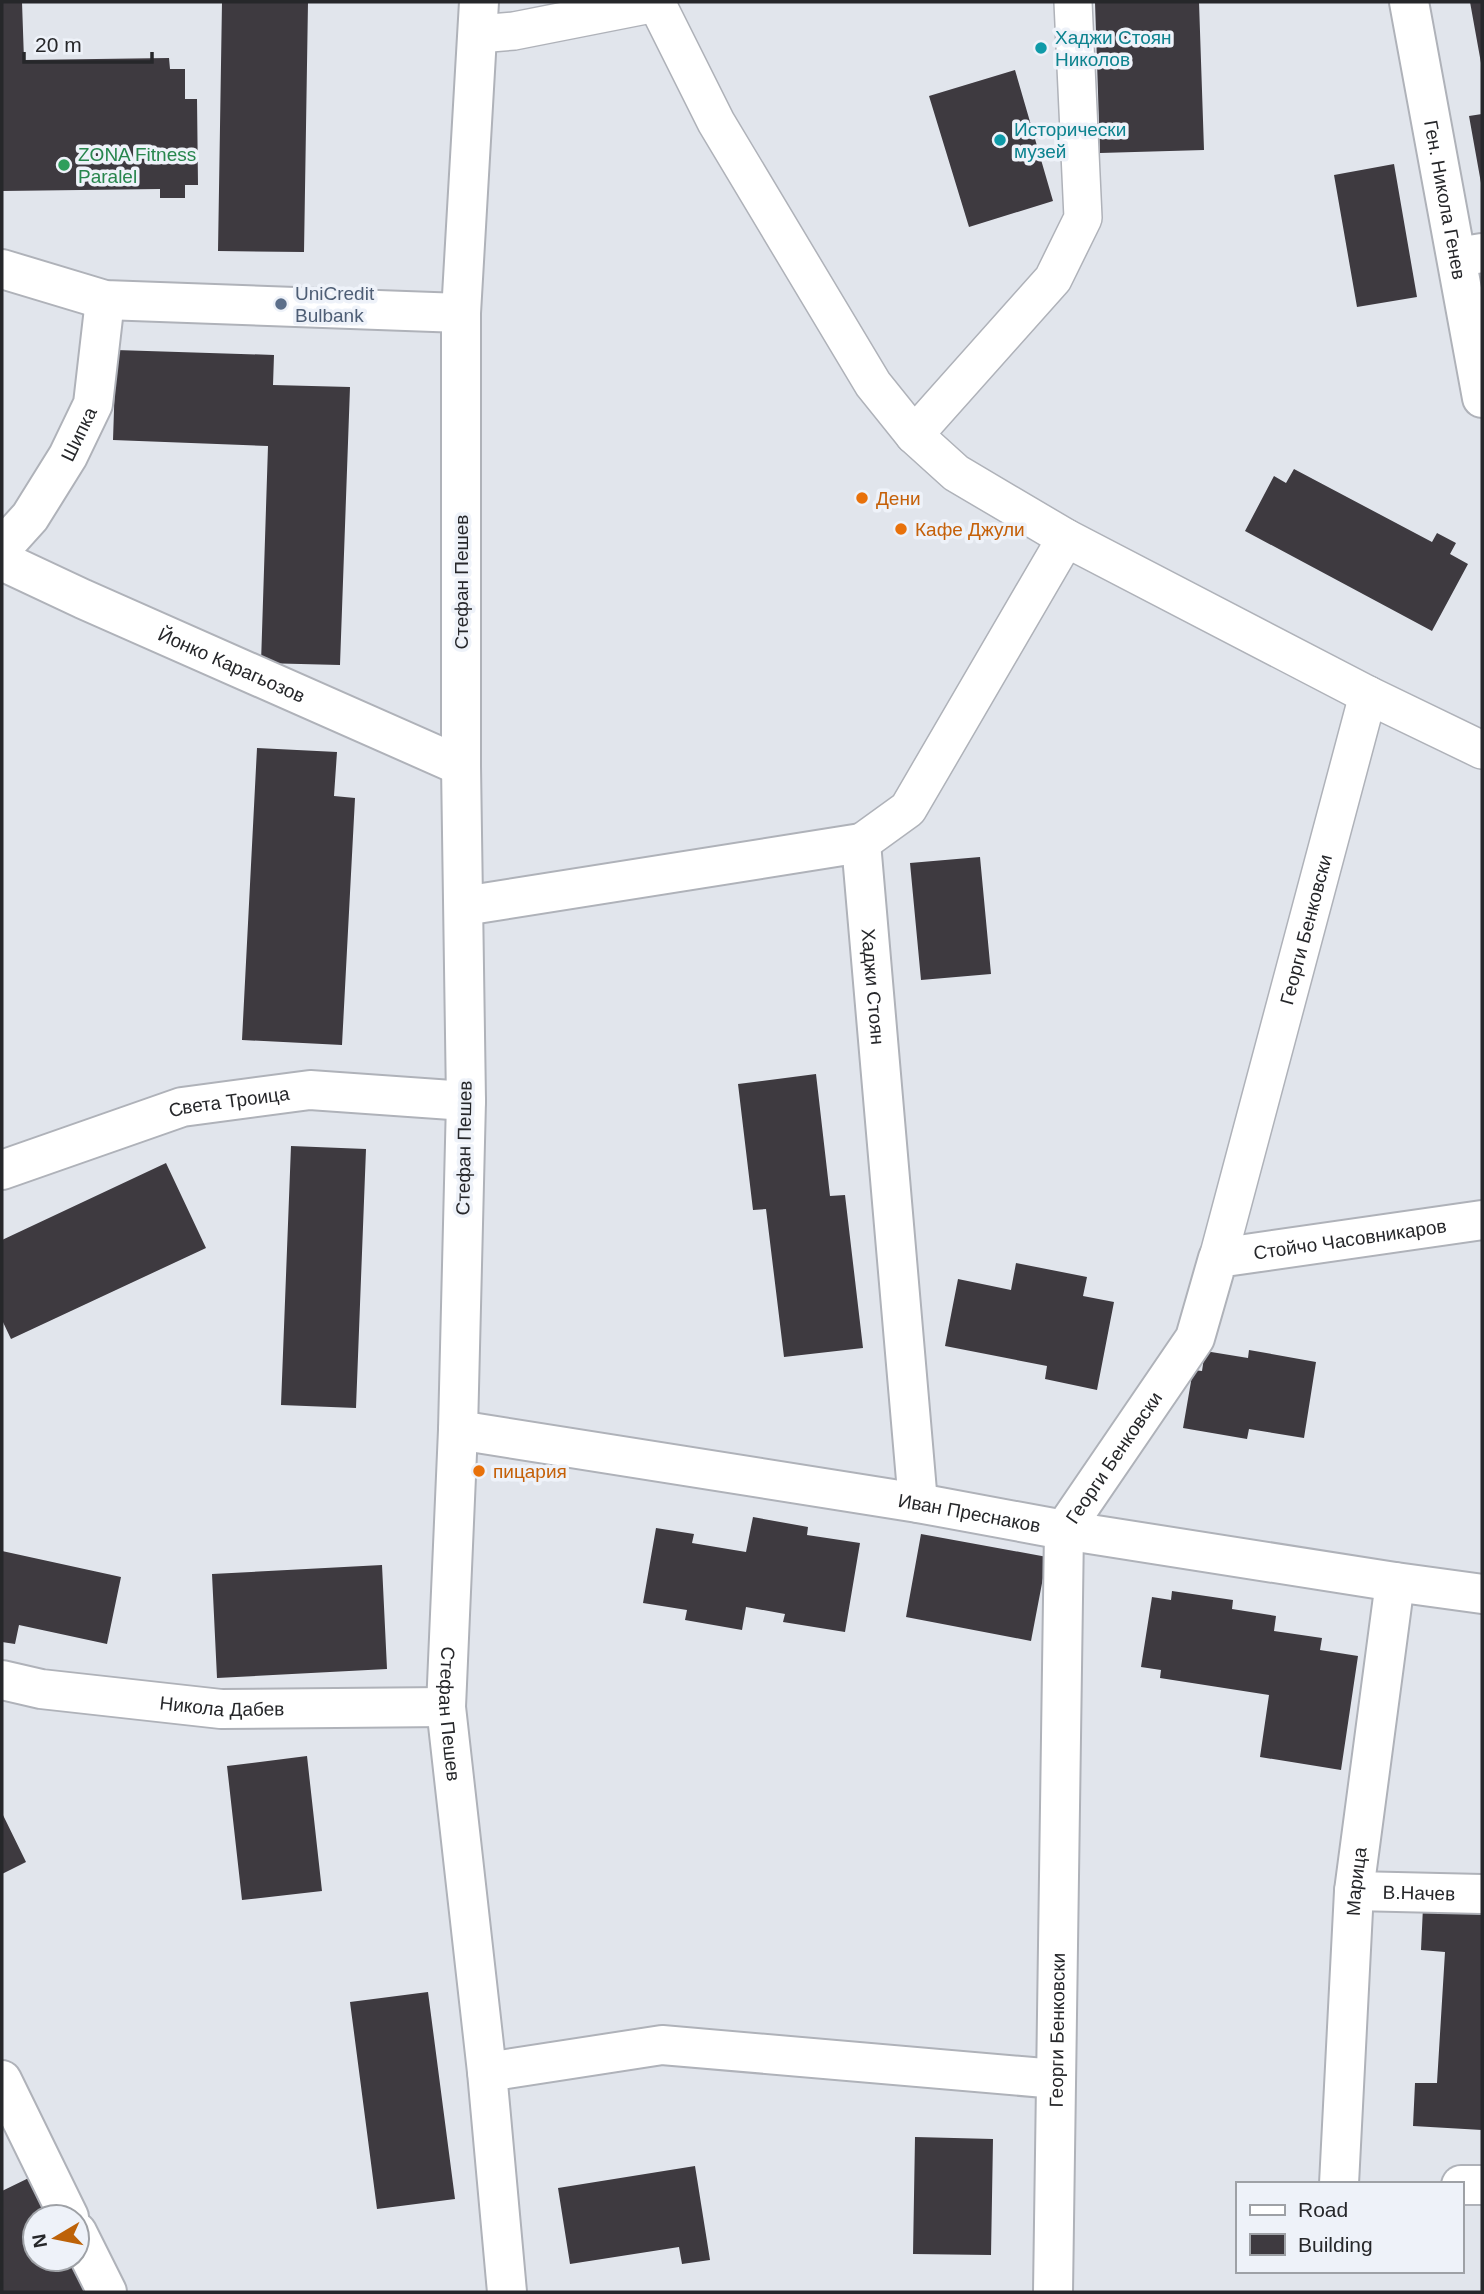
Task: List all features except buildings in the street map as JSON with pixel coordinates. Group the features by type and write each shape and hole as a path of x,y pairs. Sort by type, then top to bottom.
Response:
{"street":[{"path":"478,18 514,31 656,2 716,122 873,384 914,435 956,473 1066,538 1368,695 1482,750"},
{"path":"914,435 1054,279 1083,218 1073,2"},
{"name":"Ген. Никола Генев","path":"1409,2 1470,255 1482,398"},
{"name":"Стефан Пешев","path":"478,18 461,313 461,766 466,1101 458,1430 446,1707 488,2072 507,2292"},
{"path":"2,269 105,300 461,313"},
{"name":"Шипка","path":"2,548 30,517 68,456 93,404 105,300"},
{"path":"464,906 860,843 908,809 1066,538"},
{"name":"Йонко Карагьозов","path":"2,561 461,766"},
{"name":"Георги Бенковски","path":"1053,2292 1064,1530 1195,1338 1368,695"},
{"name":"Хаджи Стоян","path":"860,843 918,1503"},
{"name":"Света Троица","path":"2,1170 182,1107 310,1090 466,1101"},
{"name":"Стойчо Часовникаров","path":"1218,1258 1482,1220"},
{"name":"Иван Преснаков","path":"458,1430 918,1503 1064,1530 1482,1594"},
{"name":"Марица","path":"1339,2182 1354,1891 1395,1582"},
{"name":"Никола Дабев","path":"2,1680 41,1689 221,1709 446,1707"},
{"name":"В.Начев","path":"1354,1891 1482,1894"},
{"path":"488,2072 662,2045 1056,2079"},
{"path":"2,2080 62,2203"},
{"path":"1463,2185 1482,2185"},
{"path":"91,2260 107,2292"}],"place":[{"name":"Хаджи Стоян Николов","path":"1041,48"},
{"name":"Исторически музей","path":"1000,140"},
{"name":"ZONA Fitness Paralel","path":"64,165"},
{"name":"UniCredit Bulbank","path":"281,304"},
{"name":"Дени","path":"862,498"},
{"name":"Кафе Джули","path":"901,529"},
{"name":"пицария","path":"479,1471"}]}
